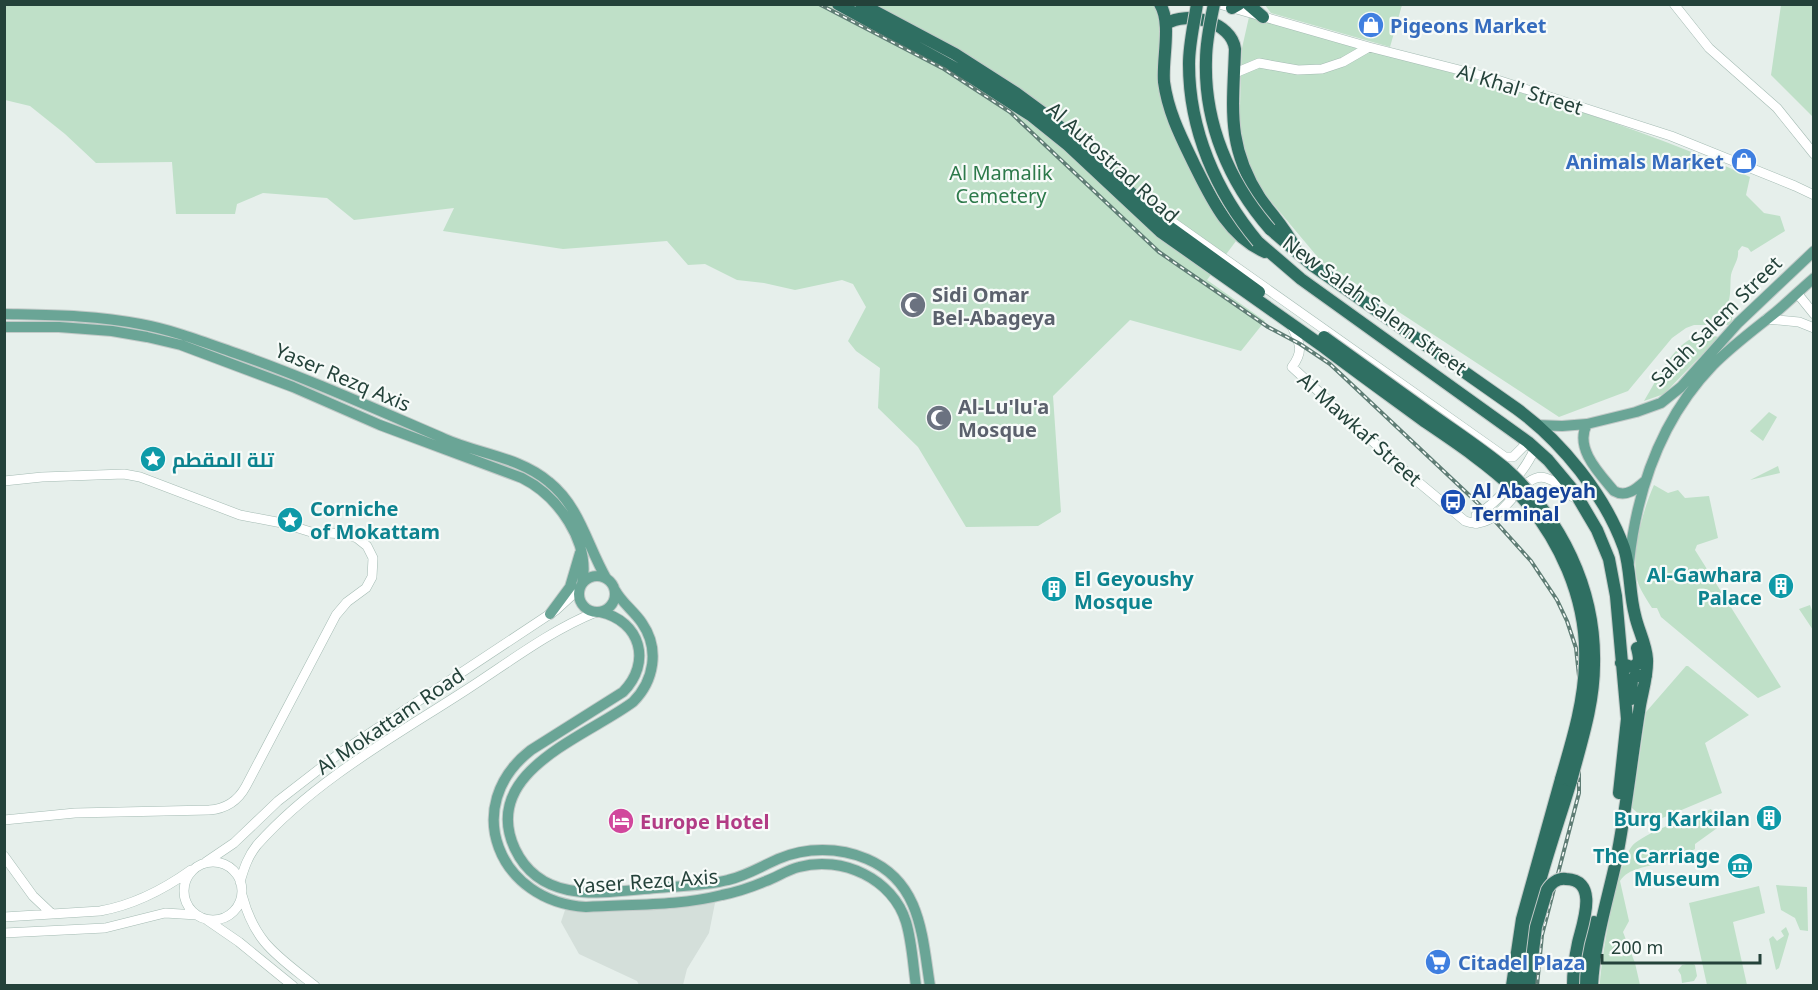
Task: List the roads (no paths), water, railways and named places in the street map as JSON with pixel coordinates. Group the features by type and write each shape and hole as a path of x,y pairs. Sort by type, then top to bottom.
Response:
{"highway":[{"name":"Al Autostrad Road","path":"838,4 971,77 1032,116 1068,145 1161,232 1292,324 1322,341"},
{"name":"Al Autostrad Road","path":"861,4 955,54 1016,93 1050,118 1140,202 1178,234 1322,341"},
{"path":"1160,4 1166,24 1163,57 1164,81 1177,128 1207,190 1222,215 1250,244 1272,255"},
{"name":"New Salah Salem Street","path":"1197,4 1189,62 1197,128 1220,187 1237,215 1258,242 1300,279 1532,445 1560,472 1585,508 1609,559 1616,596 1622,663"},
{"name":"New Salah Salem Street","path":"1214,4 1206,60 1212,120 1222,153 1255,210 1270,229 1298,254 1536,424 1571,460 1590,486 1614,526 1628,565"},
{"path":"1248,4 1263,17"},
{"path":"1166,24 1176,19 1186,18 1224,29 1231,34 1235,45 1232,122 1239,154 1254,188 1287,232 1298,254"},
{"path":"1322,341 1503,467 1533,497 1565,544 1582,583 1587,604 1594,666 1587,717 1522,919 1512,986"},
{"name":"Salah Salem Street","path":"1592,986 1600,928 1621,836 1647,667 1645,646 1635,615 1628,565"},
{"path":"1627,719 1622,663 1631,667 1635,666 1639,660 1634,630 1635,615"},
{"path":"1582,986 1587,948 1614,829 1627,719 1631,705 1632,679 1636,676 1646,676"},
{"path":"1521,986 1530,921 1566,780"},
{"path":"1530,986 1536,927 1547,890 1550,885 1560,879 1578,882 1586,892 1587,904 1577,950 1573,986"}],"main road":[{"name":"Salah Salem Street","path":"1536,424 1562,426 1587,424 1651,408 1671,397 1738,323 1814,251"},
{"name":"Salah Salem Street","path":"1628,565 1636,511 1645,481 1663,437 1695,386 1724,354 1814,278"},
{"name":"Yaser Rezq Axis","path":"4,314 100,318 142,324 183,335 305,378 456,444 519,464 543,477 568,501 581,522 606,578"},
{"name":"Yaser Rezq Axis","path":"4,327 77,328 147,336 198,351 293,387 380,425 530,482 545,493 571,526 584,564 581,586"},
{"path":"1587,424 1582,435 1583,446 1614,491 1626,494 1645,481"},
{"path":"550,614 570,587 580,550"},
{"path":"591,577 606,578 615,590 612,604 607,610 598,612 589,610 582,604 579,596 581,586 591,577"},
{"name":"Yaser Rezq Axis","path":"615,590 642,623 649,636 653,656 651,674 646,686 633,702 539,762 519,784 509,808 509,825 514,846 526,865 542,880 556,887 570,891 600,893 716,883 745,875 789,855 808,851 829,850 859,856 892,875 910,897 920,924 930,986"},
{"name":"Yaser Rezq Axis","path":"598,612 619,620 632,632 640,652 637,671 623,692 531,750 507,775 497,800 494,826 500,853 513,873 529,889 543,897 566,905 586,907 706,899 752,887 801,867 827,864 845,867 864,874 880,884 898,906 906,923 916,986"}],"street":[{"name":"Al Khal' Street","path":"1219,4 1235,6 1263,17 1369,47 1491,78 1708,150 1813,194"},
{"path":"1674,4 1694,31 1718,57 1777,108 1814,154"},
{"path":"1235,73 1251,65 1262,63 1298,70 1322,69 1343,62 1369,47"},
{"path":"1140,202 1174,223 1505,457 1515,456 1532,445"},
{"path":"1797,293 1814,314"},
{"path":"1766,319 1799,322 1814,328"},
{"name":"Al Mawkaf Street","path":"1292,324 1301,348 1292,367 1433,487 1461,519 1476,519"},
{"path":"1532,445 1526,466 1476,519 1485,522 1492,518 1533,480 1542,477 1558,484 1585,508"},
{"path":"4,481 124,474 140,477 240,515 282,523 311,532 351,535 367,546 374,564 372,577 366,588 347,602 336,615 246,786 234,802 222,808 209,810 75,813 4,820"},
{"path":"1500,494 1509,502"},
{"name":"Al Mokattam Road","path":"206,862 234,843 278,801 340,753 550,614 581,586"},
{"name":"Al Mokattam Road","path":"241,886 244,866 258,844 326,784 375,749 551,635 598,612"},
{"path":"4,856 33,896 52,914"},
{"path":"4,917 115,908 149,895 206,862 223,864 231,868 241,886 249,917 260,938 271,950 315,986"},
{"path":"191,870 184,886 186,903 201,917 239,942 293,986"},
{"path":"4,933 105,928 165,914 220,919 238,906 241,886"}],"railway":[{"path":"819,4 944,69 1010,112 1159,252 1268,327 1300,344 1330,364 1485,510 1531,561 1557,600 1567,621 1576,648 1579,676 1579,793 1542,935 1537,986"}],"place":[{"name":"Pigeons Market","path":"1371,25"},
{"name":"Animals Market","path":"1744,161"},
{"name":"Sidi Omar Bel-Abageya","path":"913,305"},
{"name":"Al-Lu'lu'a Mosque","path":"939,418"},
{"name":"تلة المقطم","path":"153,459"},
{"name":"Al Abageyah Terminal","path":"1453,502"},
{"name":"Corniche of Mokattam","path":"290,520"},
{"name":"Al-Gawhara Palace","path":"1781,586"},
{"name":"El Geyoushy Mosque","path":"1054,589"},
{"name":"Burg Karkilan","path":"1769,818"},
{"name":"Europe Hotel","path":"621,821"},
{"name":"The Carriage Museum","path":"1740,866"},
{"name":"Citadel Plaza","path":"1438,962"}],"park label":[{"name":"Al Mamalik Cemetery","path":"1001,184"}]}
